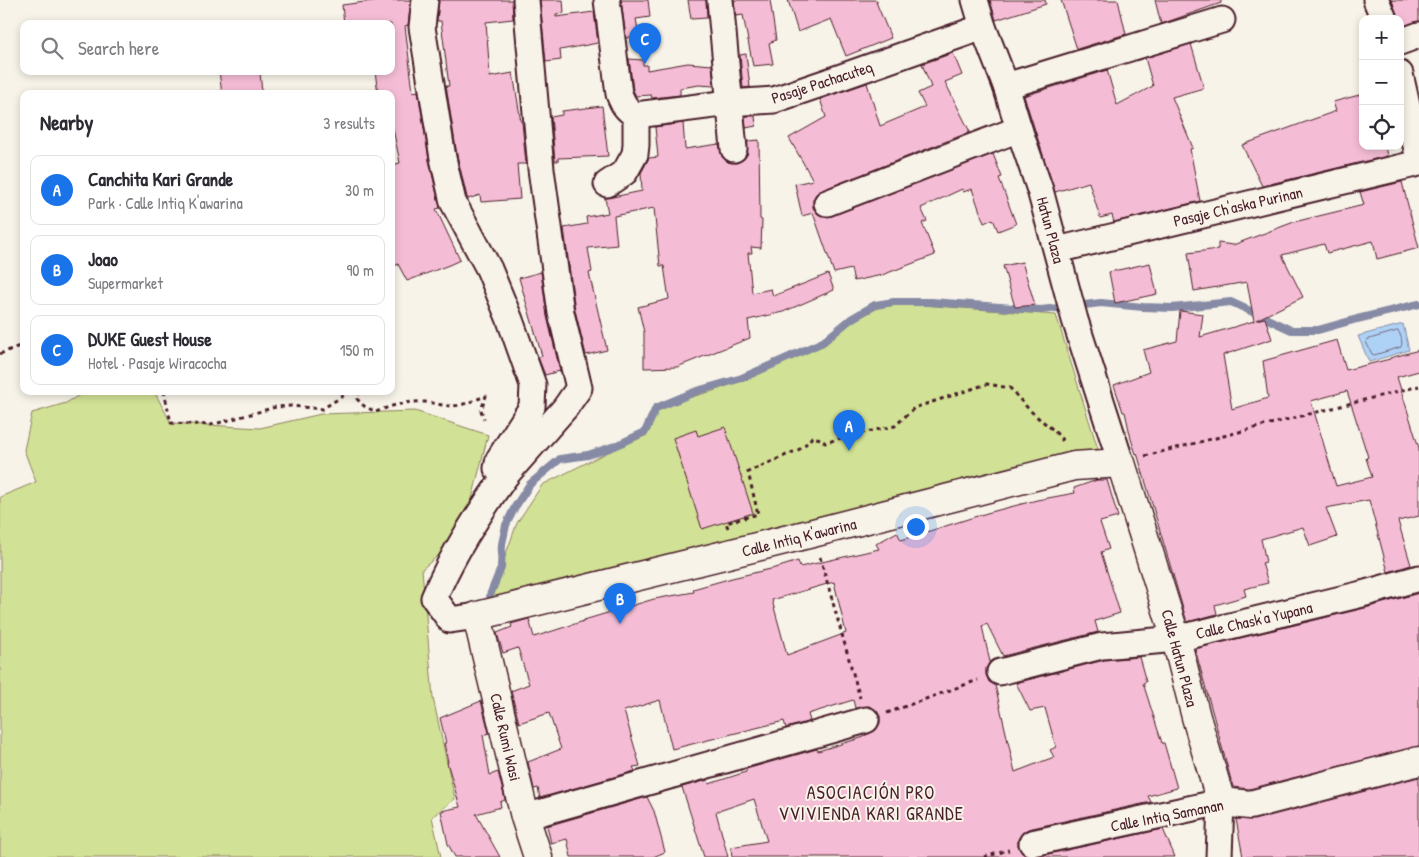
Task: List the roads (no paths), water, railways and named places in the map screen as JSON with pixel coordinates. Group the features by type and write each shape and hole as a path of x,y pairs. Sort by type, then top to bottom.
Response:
{"street":[{"path":"425,0 422,27 441,150 452,202 489,269 510,320 533,385 532,407 499,459 498,468 506,475"},
{"path":"477,616 450,620 434,598 442,579 481,510 506,475 565,408 579,388 560,313 541,168 526,0"},
{"path":"607,0 619,94 622,104 632,113 636,145 635,154 625,172 607,184"},
{"path":"720,0 734,149"},
{"name":"Hatun Plaza","path":"975,0 982,27 1006,86 1040,190 1072,309 1121,463"},
{"path":"1376,0 1382,15"},
{"path":"1006,86 1222,20"},
{"name":"Pasaje Pachacuteq","path":"632,113 774,100 982,27"},
{"path":"1404,41 1419,35"},
{"path":"1404,92 1419,158"},
{"path":"827,203 1019,128"},
{"name":"Pasaje Ch'aska Purinan","path":"1057,250 1419,163"},
{"name":"Calle Intiq K'awarina","path":"477,616 735,553 1074,466 1121,463"},
{"name":"Calle Hatun Plaza","path":"1121,463 1176,639 1196,717 1222,802 1219,857"},
{"name":"Calle Chask'a Yupana","path":"1000,672 1102,646 1176,639 1362,594 1419,578"},
{"name":"Calle Rumi Wasi","path":"477,616 525,818 538,857"},
{"path":"525,818 866,720"},
{"name":"Calle Intiq Samanan","path":"1032,843 1222,802 1250,805 1419,761"}],"water":[{"path":"1403,324 1409,350 1369,362 1358,336"}],"waterway":[{"path":"490,595 501,568 502,544 506,525 515,507 530,484 560,459 588,455 615,446 645,432 656,408 697,391 742,378 823,342 851,319 875,305 894,302 931,302 1041,310 1101,303 1172,308 1231,302 1291,330 1318,330 1419,304"}],"place":[{"name":"DUKE Guest House","path":"645,64"},
{"name":"Canchita Kari Grande","path":"849,451"},
{"name":"Joao","path":"620,624"}],"district":[{"name":"ASOCIACIÓN PRO VVIVIENDA KARI GRANDE","path":"871,802"}]}
